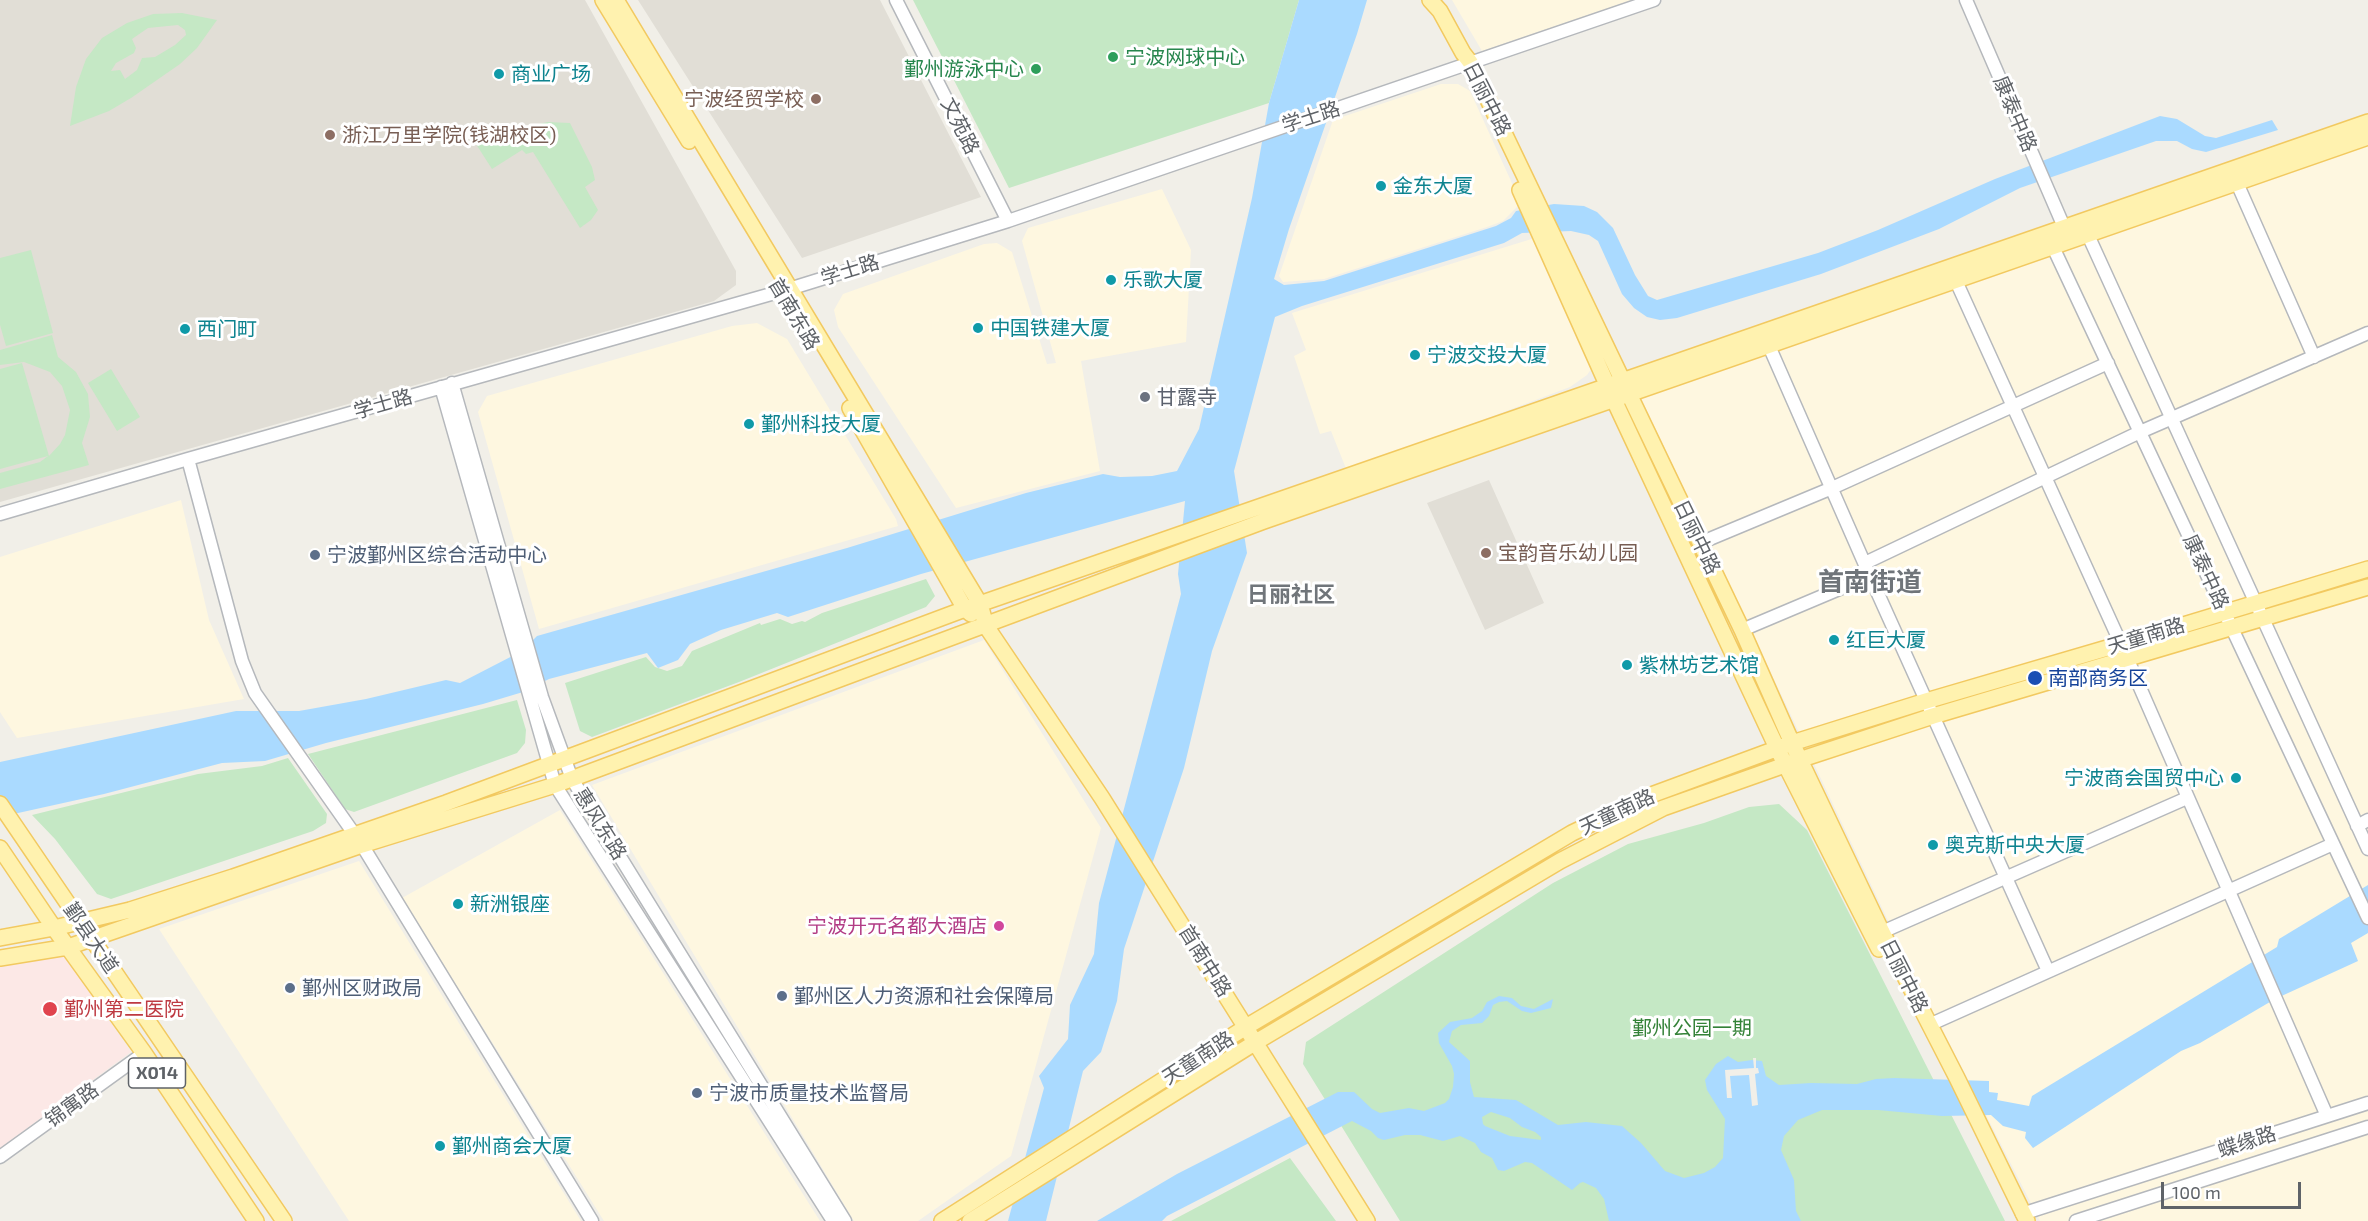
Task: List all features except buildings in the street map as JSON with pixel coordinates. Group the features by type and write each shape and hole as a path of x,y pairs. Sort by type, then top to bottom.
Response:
{"main road":[{"name":"首南东路","path":"603,0 785,290"},
{"name":"首南东路","path":"616,0 919,516 965,609 986,626"},
{"name":"日丽中路","path":"1430,0 1452,29 1784,746 1952,1078"},
{"path":"0,938 80,923 130,910 358,840 555,785 1618,390 2064,227 2368,122"},
{"path":"0,958 68,947 92,939 965,609 1269,504 1618,390 1769,346 2368,137"},
{"name":"日丽中路","path":"1618,390 1700,543 1742,630 1784,746"},
{"path":"919,516 980,604 986,626"},
{"name":"天童南路","path":"942,1221 1246,1027 1572,833 1654,794 1784,746 1926,701 2368,569"},
{"name":"天童南路","path":"970,1221 1256,1042 1560,861 1663,808 1792,762 1933,716 2368,587"},
{"name":"首南中路","path":"986,626 1102,798 1367,1221"},
{"name":"日丽中路","path":"1792,762 1882,932 1929,1025 1952,1078"},
{"name":"鄞县大道","path":"0,804 284,1221"},
{"name":"鄞县大道","path":"0,848 144,1053 256,1221"},
{"path":"1952,1078 2022,1218"}],"street":[{"name":"文苑路","path":"896,0 1008,220"},
{"name":"学士路","path":"0,514 785,290 1008,220 1341,107 1465,60 1654,0"},
{"name":"康泰中路","path":"1966,0 2064,227"},
{"path":"2237,183 2314,357"},
{"path":"2053,247 2064,227 2088,235"},
{"name":"康泰中路","path":"2088,235 2255,603 2363,823 2368,849"},
{"name":"康泰中路","path":"2053,247 2368,918"},
{"path":"1956,281 2121,644 2327,1116"},
{"path":"1865,563 2140,432 2368,333"},
{"path":"1769,346 2048,971"},
{"path":"1700,543 2014,408 2108,363"},
{"name":"惠风东路","path":"446,385 525,638 549,765 555,785 833,1221"},
{"name":"惠风东路","path":"446,385 512,640 572,779 845,1221"},
{"path":"188,459 242,661 255,693 358,840 592,1221"},
{"path":"1742,630 1870,576"},
{"path":"1882,932 2187,798"},
{"path":"1929,1025 2333,844"},
{"name":"锦寓路","path":"0,1157 144,1053"},
{"name":"蝶缘路","path":"2022,1218 2368,1103"},
{"name":"蝶缘路","path":"2076,1221 2368,1127"}],"shaded area":[{"name":"浙江万里学院(钱湖校区)","path":"0,0 585,0 736,271 736,285 714,301 0,502"},
{"name":"宁波经贸学校","path":"638,0 880,0 981,197 802,258"},
{"path":"1452,0 1632,0 1482,51"},
{"path":"1441,84 1458,84 1470,91 1521,203 1503,221 1487,227 1324,279 1283,282 1279,276 1333,120"},
{"name":"南部商务区","path":"2368,144 2368,1221 2040,1221 1901,948 1641,398"},
{"path":"1162,189 1191,250 1186,342 1081,361 1100,471 956,508 838,327 834,310 843,294 984,244 997,243 1012,252 1047,364 1056,363 1022,241 1028,228"},
{"path":"1538,237 1592,368 1587,375 1570,387 1347,471 1331,431 1320,434 1294,356 1306,350 1292,313"},
{"path":"757,323 787,339 896,519 898,526 539,629 478,412 487,396 732,326"},
{"name":"宝韵音乐幼儿园","path":"1489,480 1544,603 1485,630 1427,503"},
{"path":"181,500 209,620 244,699 17,738 0,712 0,557"},
{"path":"984,640 1101,828 1011,1156 918,1221 854,1221 592,785"},
{"path":"560,810 820,1221 604,1221 402,898"},
{"path":"359,861 581,1221 349,1221 159,929"},
{"name":"鄞州第二医院","path":"64,955 131,1052 0,1148 0,965"}],"green space":[{"name":"宁波网球中心","path":"913,0 1299,0 1269,103 1009,188"},
{"path":"182,13 217,20 197,48 180,64 109,111 70,126 76,87 86,59 102,38 127,23 153,14","holes":["178,25 185,30 186,35 175,45 155,57 142,58 137,70 125,79 120,70 111,71 116,63 134,53 136,48 132,39 148,28"]},
{"path":"548,122 570,123 592,167 595,180 585,187 598,210 591,220 580,228 533,152 526,154 522,150 492,169 474,141 476,138"},
{"path":"31,250 53,333 6,346 0,325 0,258"},
{"path":"52,335 58,357 76,372 88,394 90,417 82,443 89,465 0,489 0,473 40,462 48,456 0,469 0,369 22,363 49,456 65,435 70,410 62,386 50,372 24,362 0,365 0,350"},
{"path":"111,369 140,417 117,431 88,383"},
{"path":"926,579 935,596 926,607 739,682 592,737 580,731 565,683 646,657 655,667 667,671 682,666 692,651 760,623 761,625 780,619 792,624 805,622 822,613"},
{"path":"517,700 526,730 525,743 517,753 354,812 345,809 308,754"},
{"path":"288,758 327,814 326,823 313,831 111,899 97,894 55,839 32,815 198,774 262,766"},
{"name":"鄞州公园一期","path":"1779,804 1807,830 2005,1221 1400,1221 1303,1064 1306,1042 1553,883 1628,844 1704,823 1749,807"},
{"path":"1290,1158 1336,1221 1171,1221"}],"water":[{"path":"1299,0 1367,0 1274,279 1284,285 1324,281 1496,226 1511,218 1516,211 1554,204 1584,206 1597,212 1613,228 1635,275 1648,296 1657,300 1818,253 1878,230 1995,179 2160,116 2177,119 2205,136 2216,138 2272,120 2278,130 2206,152 2192,149 2177,141 2156,141 2020,188 1939,229 1821,274 1677,318 1660,320 1647,317 1634,308 1622,294 1598,241 1589,235 1571,231 1522,233 1504,243 1302,306 1275,317 1234,471 1247,553 1212,651 1184,768 1124,949 1117,1001 1101,1052 1083,1071 1046,1221 1008,1221 1044,1088 1039,1076 1068,1039 1070,1005 1094,954 1099,903 1181,594 1178,574 1185,501 921,574 788,617 777,613 721,630 690,644 678,660 658,668 647,653 549,679 523,692 483,704 326,743 265,761 222,763 104,794 0,817 0,762 236,711 299,711 366,699 446,680 460,683 522,651 537,636 847,548 1026,493 1103,474 1120,477 1152,476 1177,471 1199,429 1252,198 1269,103"},
{"path":"2368,885 2368,933 2351,943 2358,961 2275,999 2200,1043 2181,1051 2033,1148 2025,1138 2026,1132 2003,1126 1991,1115 1942,1116 1878,1110 1822,1110 1798,1120 1784,1136 1781,1150 1794,1180 1796,1211 1801,1221 1609,1221 1604,1199 1596,1188 1583,1182 1572,1190 1532,1163 1525,1162 1504,1171 1498,1170 1492,1158 1481,1152 1475,1143 1460,1136 1443,1141 1420,1135 1405,1135 1384,1140 1352,1121 1167,1216 1162,1221 1097,1221 1177,1174 1338,1092 1354,1092 1372,1109 1380,1113 1409,1108 1424,1111 1445,1103 1453,1087 1454,1074 1439,1043 1438,1033 1450,1022 1472,1018 1482,1011 1487,1002 1499,996 1512,998 1521,1006 1534,1009 1553,999 1551,1008 1531,1013 1522,1011 1507,1001 1499,1002 1493,1005 1489,1016 1482,1023 1461,1025 1452,1031 1449,1042 1470,1061 1470,1082 1474,1097 1516,1100 1558,1125 1586,1122 1622,1126 1641,1143 1665,1171 1684,1178 1704,1173 1715,1167 1723,1158 1725,1119 1707,1090 1705,1080 1716,1064 1728,1056 1738,1062 1762,1061 1766,1076 1779,1085 1857,1084 1876,1079 1894,1078 1989,1081 1989,1092 1998,1093 1997,1100 2029,1106 2032,1096 2277,947 2279,939","holes":["1491,1112 1510,1118 1522,1127 1535,1132 1541,1140 1510,1136 1485,1126 1482,1117"]}],"pier":[{"path":"1753,1058 1756,1058 1756,1068 1759,1073 1755,1074 1758,1105 1752,1106 1749,1075 1730,1076 1732,1098 1727,1098 1725,1070 1754,1068"}],"place":[{"name":"宁波网球中心","path":"1113,57"},
{"name":"鄞州游泳中心","path":"1036,69"},
{"name":"商业广场","path":"499,74"},
{"name":"宁波经贸学校","path":"816,99"},
{"name":"浙江万里学院(钱湖校区)","path":"330,135"},
{"name":"金东大厦","path":"1381,186"},
{"name":"乐歌大厦","path":"1111,280"},
{"name":"中国铁建大厦","path":"978,328"},
{"name":"西门町","path":"185,329"},
{"name":"宁波交投大厦","path":"1415,355"},
{"name":"甘露寺","path":"1145,397"},
{"name":"鄞州科技大厦","path":"749,424"},
{"name":"宝韵音乐幼儿园","path":"1486,553"},
{"name":"宁波鄞州区综合活动中心","path":"315,555"},
{"name":"红巨大厦","path":"1834,640"},
{"name":"紫林坊艺术馆","path":"1627,665"},
{"name":"南部商务区","path":"2035,678"},
{"name":"宁波商会国贸中心","path":"2236,778"},
{"name":"奥克斯中央大厦","path":"1933,845"},
{"name":"新洲银座","path":"458,904"},
{"name":"宁波开元名都大酒店","path":"999,926"},
{"name":"鄞州区财政局","path":"290,988"},
{"name":"鄞州区人力资源和社会保障局","path":"782,996"},
{"name":"鄞州第二医院","path":"50,1009"},
{"name":"宁波市质量技术监督局","path":"697,1093"},
{"name":"鄞州商会大厦","path":"440,1146"}],"district":[{"name":"首南街道","path":"1870,582"},
{"name":"日丽社区","path":"1291,595"}]}
